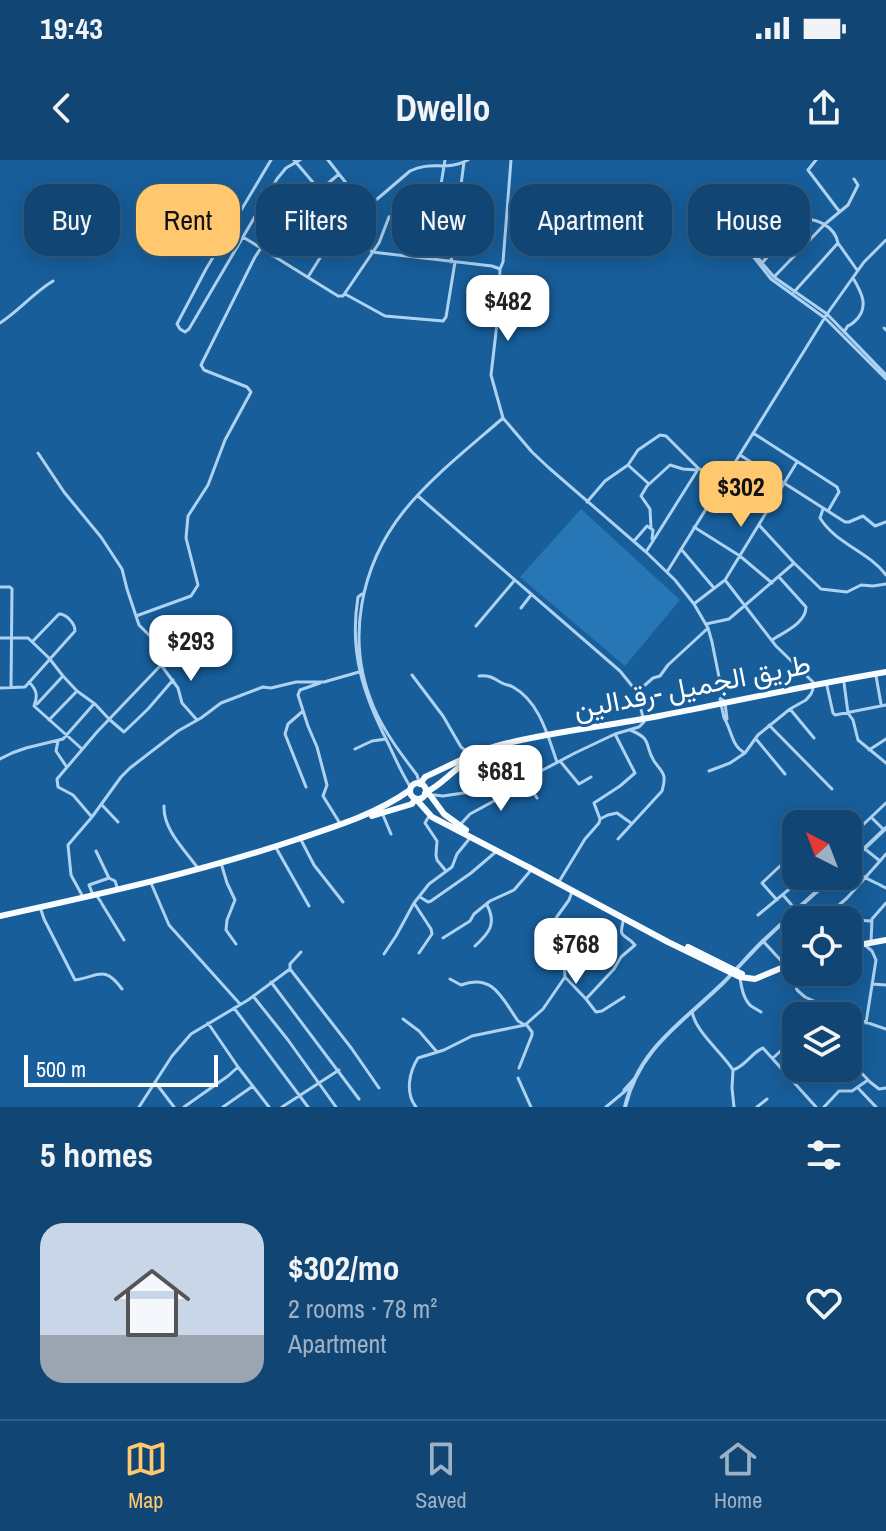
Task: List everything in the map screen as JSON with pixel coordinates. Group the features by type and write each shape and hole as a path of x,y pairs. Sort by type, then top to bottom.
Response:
{"main road":[{"name":"طريق الجميل -رقدالين","path":"814,687 886,673"},
{"name":"طريق الجميل -رقدالين","path":"426,792 462,764 502,748 611,723 643,721 886,673"},
{"name":"طريق الجميل -رقدالين","path":"419,784 424,778 502,744 548,737"},
{"path":"340,825 379,809 414,784 419,784 444,814 468,833 718,967 746,975 766,974 782,968"},
{"path":"435,804 434,795 439,784"},
{"path":"410,789 411,795 431,816"},
{"path":"0,916 199,870 401,808 422,798 426,792"},
{"path":"401,808 413,809 468,833 736,974"},
{"path":"862,944 886,940"}],"street":[{"path":"256,215 188,331 180,329 177,324 200,281 271,160"},
{"path":"328,160 347,184"},
{"path":"376,247 389,217 434,214 445,160"},
{"path":"511,160 491,375 503,418 532,452 646,552 694,604 707,626 714,651 724,718 736,748 745,753"},
{"path":"816,160 808,170 839,211"},
{"path":"274,184 286,168 297,161 314,184"},
{"path":"376,201 420,166 456,166 466,161"},
{"path":"345,294 388,317 443,321 446,317 466,161"},
{"path":"327,184 339,174"},
{"path":"774,277 825,224 848,205 857,190 854,179"},
{"path":"886,377 826,316 776,283 747,250 742,239 737,204 740,205 746,242 774,277 826,316 844,332 886,377"},
{"path":"762,263 801,220 807,219 825,224 858,271"},
{"path":"243,237 256,244"},
{"path":"667,572 826,316 858,271 886,240"},
{"path":"794,292 838,243"},
{"path":"376,252 500,269"},
{"path":"136,616 191,596 197,589 186,538 188,516 208,485 225,440 251,392 247,387 204,370 201,365 256,256"},
{"path":"275,256 340,297 369,256"},
{"path":"308,277 321,256"},
{"path":"844,332 864,306 853,278"},
{"path":"0,323 53,281"},
{"path":"419,784 418,777 391,741 372,708 360,652 359,624 363,593 388,534 402,513 503,418"},
{"path":"753,433 838,489 839,492 820,516 821,521 831,533 879,566 886,575"},
{"path":"587,502 605,481 628,465 638,450 660,435 664,435 698,469 722,483"},
{"path":"38,453 122,569 141,628 154,642 161,665 178,688 182,703 198,720"},
{"path":"740,455 845,522 863,516 875,526 886,522"},
{"path":"694,604 725,580 797,462"},
{"path":"628,465 649,484"},
{"path":"652,543 649,507 641,496 670,465 698,469"},
{"path":"646,552 698,469"},
{"path":"418,496 614,665 637,692 643,721 639,727 615,734 537,774 470,814 459,826"},
{"path":"759,525 815,584 827,591 847,592 861,585 886,584"},
{"path":"634,541 647,526 651,528"},
{"path":"694,527 740,556 772,583"},
{"path":"681,549 714,588"},
{"path":"637,692 660,676 707,626 729,619 794,563"},
{"path":"772,640 798,623 807,612 779,577"},
{"path":"709,771 745,753 769,725 806,700 814,687 725,580"},
{"path":"476,626 514,581"},
{"path":"0,587 12,588 11,688"},
{"path":"363,593 358,597 355,624 359,672 372,708 410,789"},
{"path":"521,608 531,595"},
{"path":"0,688 23,688 75,631 74,625 65,615 59,614 32,642"},
{"path":"0,638 25,637 32,642 77,691 124,732 173,680"},
{"path":"92,817 73,795 60,789 57,779 161,665"},
{"path":"340,825 323,796 327,785 299,691 359,672"},
{"path":"412,675 443,716 461,747 472,756"},
{"path":"479,676 489,675 516,689 540,716 559,762 579,784 591,777"},
{"path":"34,706 63,676"},
{"path":"827,686 833,713 848,713 884,705 876,676"},
{"path":"29,682 38,696 34,706"},
{"path":"83,897 71,875 67,847 130,768 221,703 260,688 296,682 324,682"},
{"path":"844,683 848,713 858,740 886,763"},
{"path":"49,720 77,691"},
{"path":"0,759 26,748 58,741 95,704"},
{"path":"34,706 82,749"},
{"path":"790,709 814,738"},
{"path":"303,711 288,724 285,734 306,787"},
{"path":"769,725 832,789"},
{"path":"618,839 662,791 664,774 654,761 645,739 629,730"},
{"path":"600,819 594,803 635,773 615,734"},
{"path":"355,749 386,739"},
{"path":"756,739 785,774"},
{"path":"869,750 886,739"},
{"path":"58,741 56,751 67,767"},
{"path":"502,755 526,751 537,774"},
{"path":"434,795 500,791 526,782"},
{"path":"526,782 537,798"},
{"path":"862,827 886,803"},
{"path":"102,805 118,822"},
{"path":"164,806 163,816 168,827 199,870"},
{"path":"383,813 391,834"},
{"path":"560,880 600,819 617,813 631,823"},
{"path":"431,816 425,823 437,841 437,860 446,871"},
{"path":"862,852 885,829 872,818"},
{"path":"384,954 414,903 429,884 452,867 457,854 469,841 468,833"},
{"path":"300,838 314,865 343,902"},
{"path":"275,846 309,906"},
{"path":"865,849 880,861"},
{"path":"419,897 431,901 498,850"},
{"path":"96,851 118,890"},
{"path":"838,906 886,854"},
{"path":"221,863 235,900 226,930 236,944"},
{"path":"777,900 762,883 782,864"},
{"path":"443,938 473,919 474,914 496,897 514,890 532,869"},
{"path":"862,876 886,888"},
{"path":"109,878 89,885 124,940"},
{"path":"151,883 169,925 240,1004"},
{"path":"758,915 789,890"},
{"path":"800,906 818,890"},
{"path":"416,1107 410,1095 413,1066 418,1058 472,1036 526,1024 543,1009 565,977 556,918 572,891"},
{"path":"783,895 793,906"},
{"path":"414,903 432,934 419,953"},
{"path":"866,1023 876,960 867,943 871,921 886,903"},
{"path":"475,946 490,929 492,917 486,904"},
{"path":"40,907 75,980 106,973 122,989"},
{"path":"586,999 635,945 620,931 624,918"},
{"path":"862,920 871,921"},
{"path":"625,1107 630,1087 654,1047 736,974 781,924"},
{"path":"763,941 782,962"},
{"path":"139,1107 181,1044 194,1032 290,969 291,963 301,952"},
{"path":"718,967 722,984"},
{"path":"290,969 379,1088"},
{"path":"736,974 750,1005 761,1012"},
{"path":"565,977 598,1013 624,997"},
{"path":"450,979 461,985 477,980 490,984 518,1021 526,1024 532,1035 519,1068"},
{"path":"271,982 359,1099"},
{"path":"872,984 886,985"},
{"path":"796,986 801,994 814,1002"},
{"path":"253,996 336,1107"},
{"path":"234,1008 308,1107"},
{"path":"692,1011 698,1026 733,1070 734,1107"},
{"path":"403,1019 419,1031 437,1052"},
{"path":"862,1021 886,1029"},
{"path":"208,1023 266,1106"},
{"path":"733,1070 762,1048 782,1069"},
{"path":"772,1058 782,1049"},
{"path":"184,1107 238,1067"},
{"path":"282,1107 339,1070"},
{"path":"862,1075 879,1089 886,1088"},
{"path":"518,1078 531,1107"},
{"path":"621,1094 634,1079"},
{"path":"824,1107 839,1091 849,1092 868,1080"},
{"path":"155,1082 174,1107"},
{"path":"794,1082 816,1107"},
{"path":"223,1107 253,1086"},
{"path":"606,1107 630,1087"},
{"path":"858,1088 876,1107"},
{"path":"757,1107 767,1099"}],"shaded area":[{"path":"581,509 680,600 625,666 520,577"}]}
